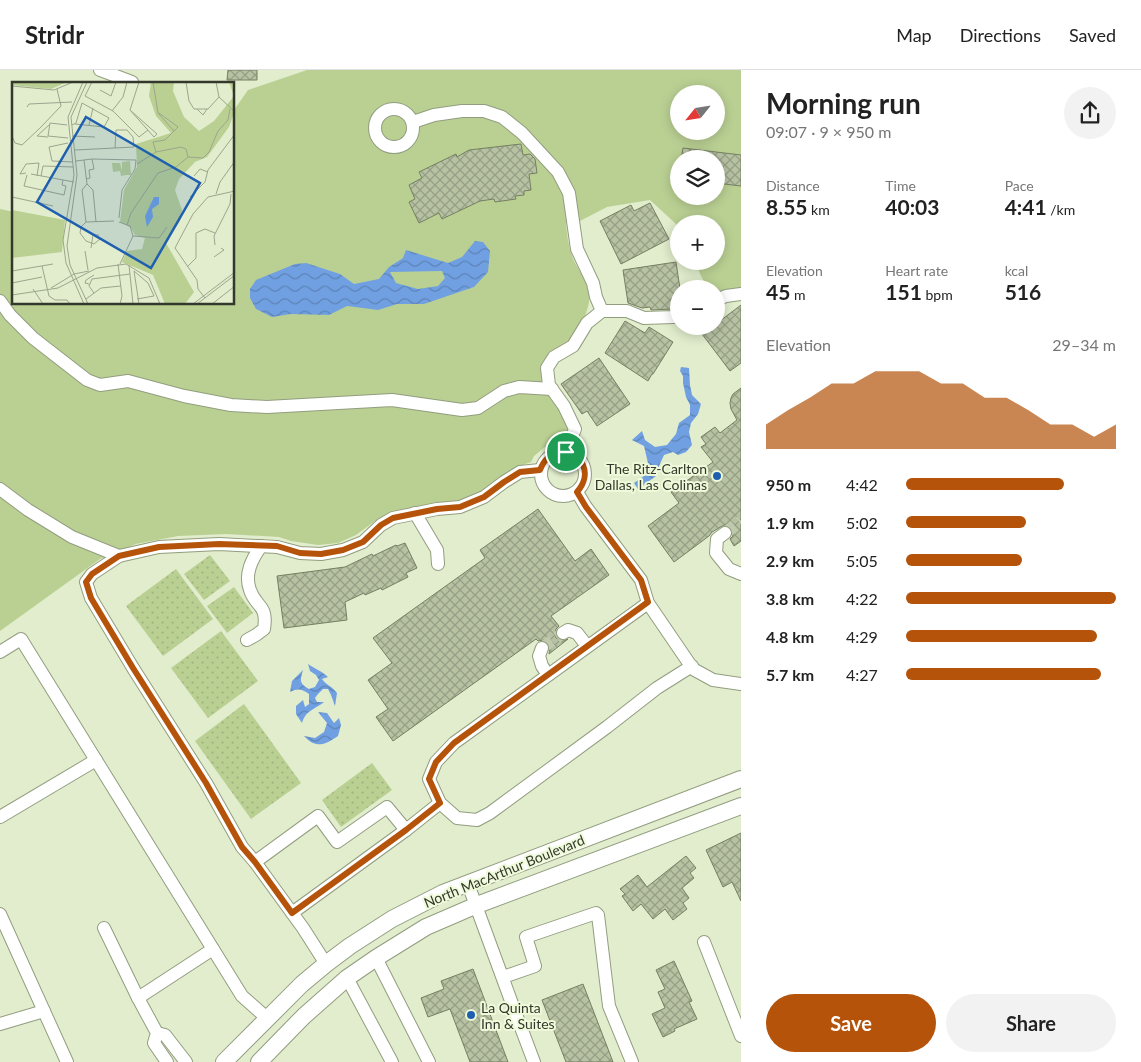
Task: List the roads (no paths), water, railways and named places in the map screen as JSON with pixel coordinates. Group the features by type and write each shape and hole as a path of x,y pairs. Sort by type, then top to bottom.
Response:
{"main road":[{"name":"North MacArthur Boulevard","path":"224,1062 302,984 350,946 392,919 443,893 741,779"},
{"name":"North MacArthur Boulevard","path":"259,1062 304,1016 347,978 426,927 477,904 741,806"}],"street":[{"path":"100,70 132,82"},
{"path":"413,122 434,115 462,111 484,111 502,117 522,133 558,172 569,193 578,249 593,282 596,298 602,311"},
{"path":"725,296 741,294"},
{"path":"0,301 10,315 33,338 87,380 100,385 128,381 184,396 231,405 267,407 392,400 462,410 478,408 504,391 519,387 552,389"},
{"path":"566,452 575,429 564,406 549,385 547,368 554,357 573,346 587,323 602,311 627,311 644,318 670,318"},
{"path":"566,452 573,454 579,459 585,472 585,480 577,492 571,496 564,497 551,494 546,490 542,484 540,470 547,458 552,454 566,452"},
{"path":"326,964 303,928 242,847 206,783 91,598 86,582 92,574 119,556 159,547 219,544 277,546 300,553 321,554 343,550 363,542 381,525 393,518 460,507 484,497 520,472 540,470"},
{"path":"0,489 28,510 72,537 119,556"},
{"path":"577,492 586,507 641,580 648,602 693,669 713,680 741,684"},
{"path":"415,513 437,550 438,564"},
{"path":"725,533 717,539 716,552 728,569 741,574"},
{"path":"247,640 264,629 264,611 250,591 248,580 249,568 261,546"},
{"path":"648,602 454,743 436,762 429,779 440,803 457,818 477,820 490,813 607,727 656,688 692,666"},
{"path":"564,633 568,630 577,633 588,646"},
{"path":"0,652 21,639 242,996 268,1019"},
{"path":"542,648 539,656 542,666 548,675"},
{"path":"0,816 96,760"},
{"path":"292,913 440,803"},
{"path":"255,862 318,816 337,842 387,807 406,830"},
{"path":"468,884 534,1062"},
{"path":"503,977 535,966 526,937 596,913 598,915 610,1006 632,1062"},
{"path":"0,914 67,1062"},
{"path":"104,928 157,1033 154,1043 167,1062"},
{"path":"704,942 741,1036"},
{"path":"138,998 213,949"},
{"path":"376,958 428,1062"},
{"path":"347,978 392,1062"},
{"path":"0,1024 44,1011"},
{"path":"157,1033 165,1035 186,1062"}],"water":[{"path":"475,241 483,242 490,251 488,272 474,287 424,304 397,304 378,310 347,306 329,315 291,314 272,317 256,309 250,298 250,289 256,280 295,264 306,263 340,274 354,284 379,279 389,267 403,258 406,250 448,263 462,257","holes":["442,271 445,278 438,286 418,289 396,283 390,272"]},
{"path":"681,367 689,368 692,395 701,404 698,414 691,423 689,432 692,445 686,452 678,455 673,452 664,455 656,476 638,489 634,483 644,476 648,463 644,446 632,440 642,431 645,440 655,447 667,445 676,434 679,423 690,415 690,405 686,397 683,376 680,371"},
{"path":"308,664 328,677 322,679 337,693 335,706 328,689 323,689 315,698 317,702 324,702 308,713 302,723 296,714 296,706 303,700 305,707 309,704 309,694 300,690 290,692 292,681 303,670 301,679 303,685 309,689 315,687 319,680 310,671"},
{"path":"318,712 327,713 334,723 339,718 341,725 338,736 329,742 321,744 313,743 304,736 315,738 324,732 327,723"}],"tunnel":[{"path":"725,533 741,521"},
{"path":"542,648 563,633"}],"place":[{"name":"The Ritz-Carlton Dallas, Las Colinas","path":"717,476"},
{"name":"La Quinta Inn & Suites","path":"471,1015"}]}
